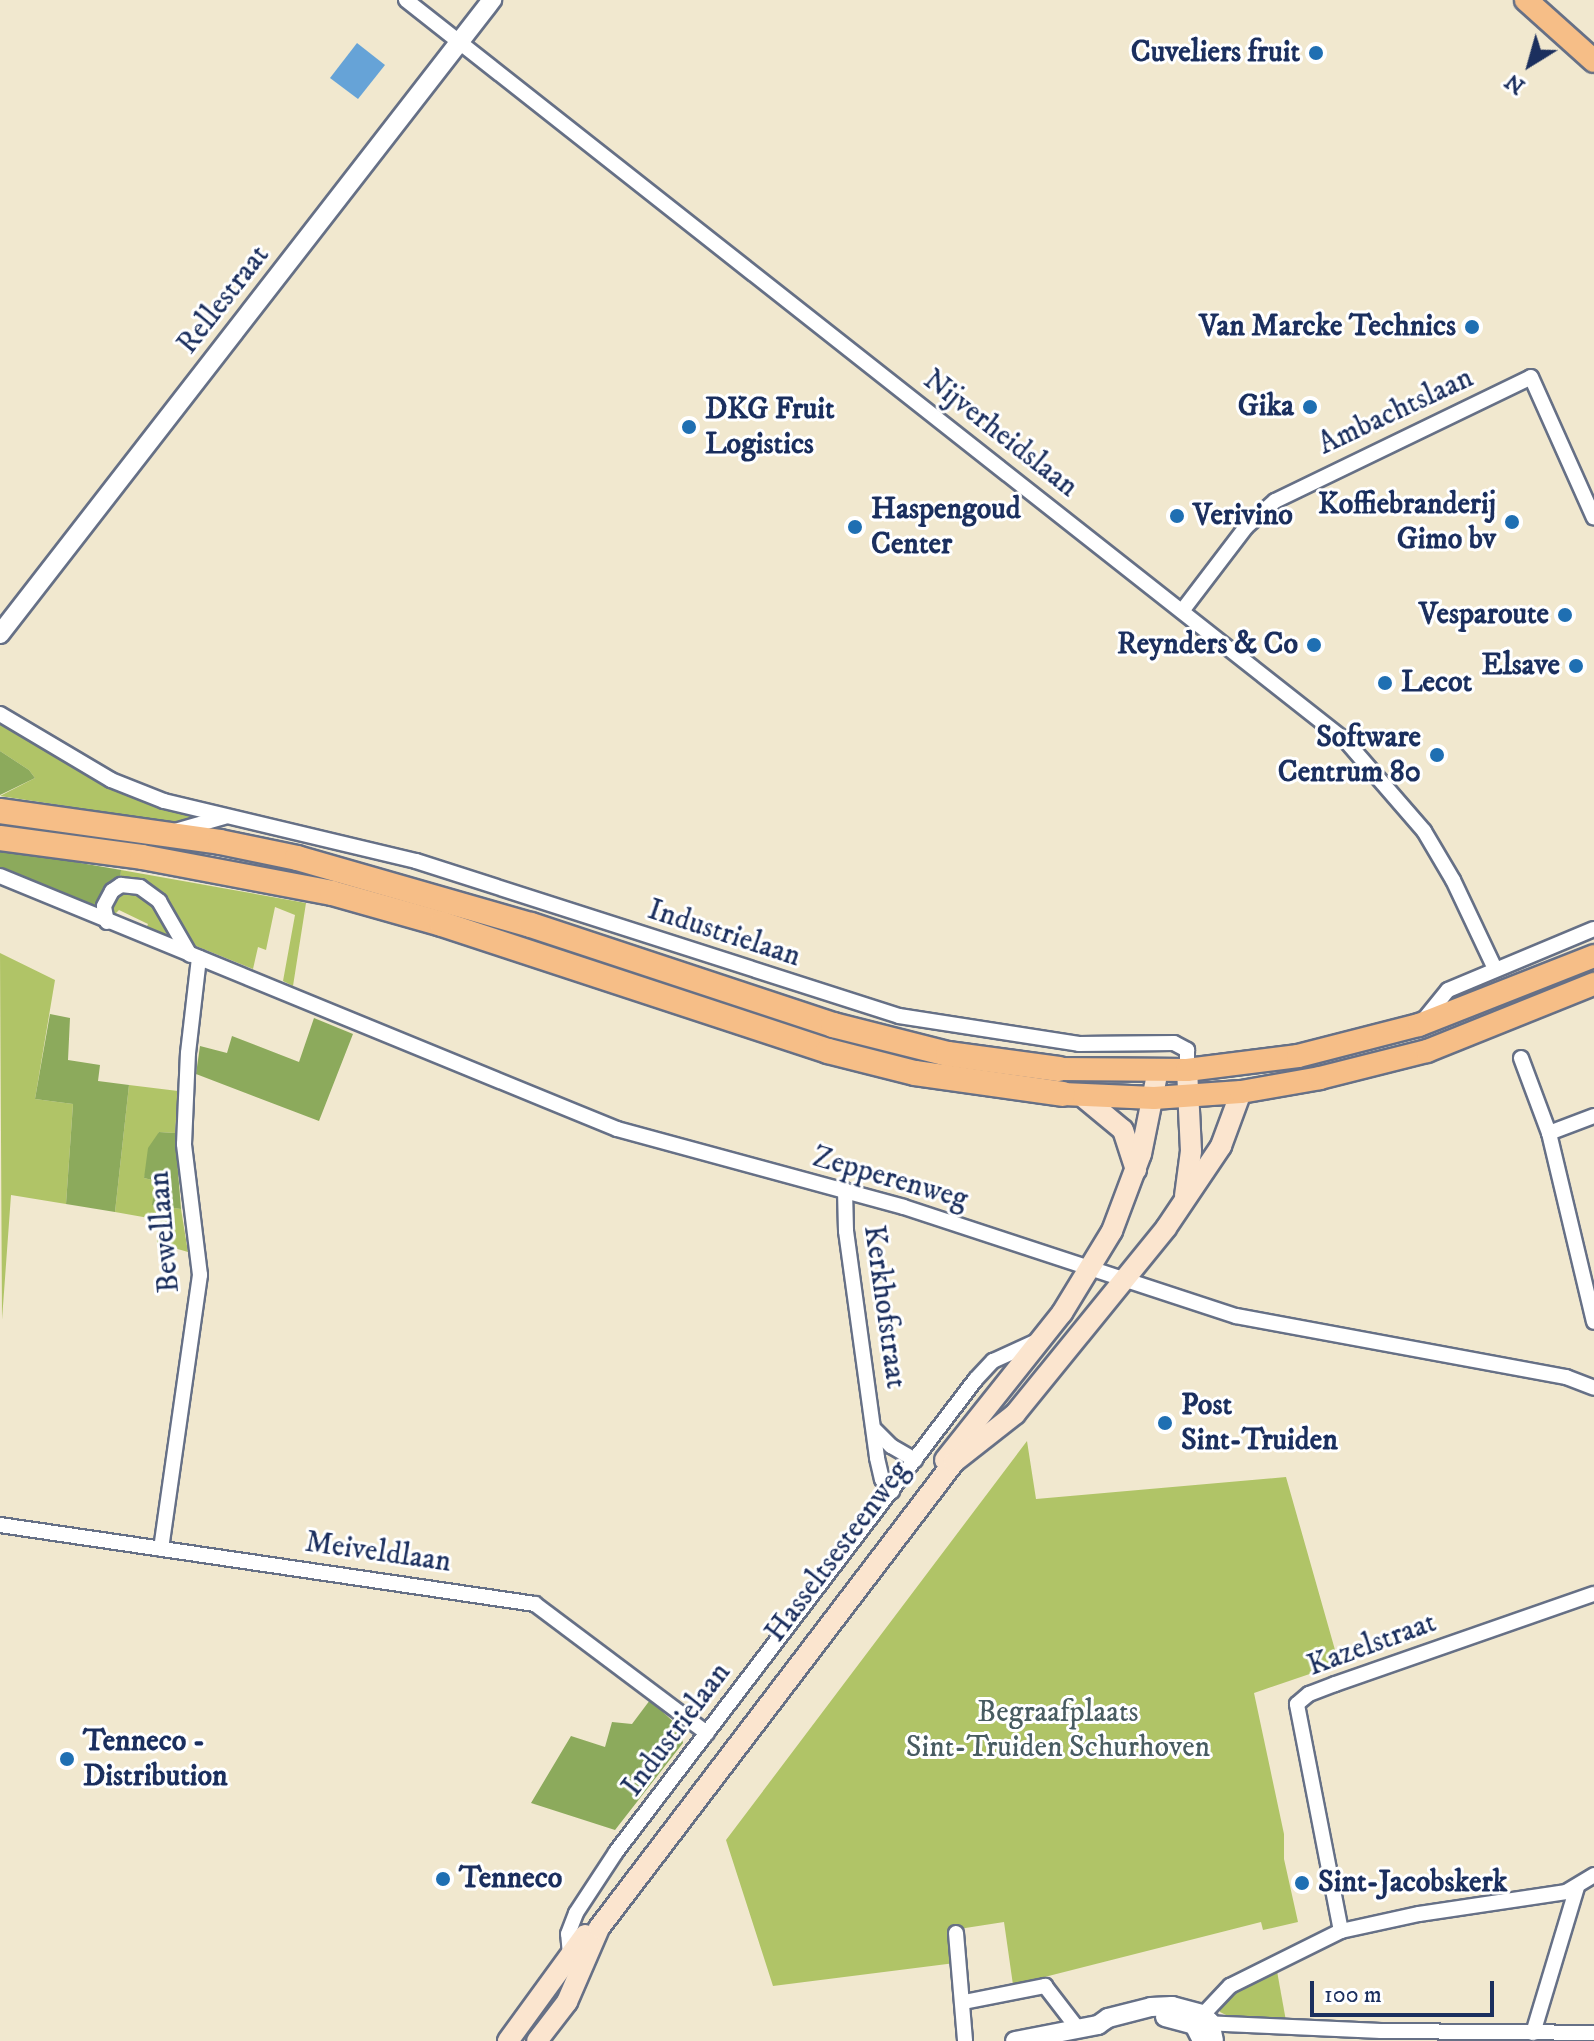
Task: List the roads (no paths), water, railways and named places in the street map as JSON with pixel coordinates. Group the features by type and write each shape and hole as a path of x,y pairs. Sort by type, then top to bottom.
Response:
{"highway":[{"path":"0,811 166,834 297,858 531,925 749,1000 897,1043 963,1057 1059,1069"},
{"path":"0,838 142,857 332,893 442,924 828,1051 930,1076 1072,1095"}],"main road":[{"path":"1526,0 1594,61"},
{"path":"1059,1069 1187,1070 1298,1056 1419,1025 1594,956"},
{"path":"1072,1095 1190,1096 1241,1092 1320,1078 1427,1051 1594,984"},
{"name":"Hasseltsesteenweg","path":"508,2041 976,1420 1004,1390 1043,1339 1090,1270 1112,1231 1136,1170 1158,1070"},
{"name":"Hasseltsesteenweg","path":"1184,1200 1191,1164 1187,1070"},
{"name":"Hasseltsesteenweg","path":"541,2038 571,1993 599,1928 954,1462 1015,1414 1123,1282 1221,1146 1241,1092"},
{"path":"1072,1095 1123,1130 1136,1170"}],"street":[{"name":"Nijverheidslaan","path":"406,0 1346,741 1373,768 1440,858 1495,969"},
{"name":"Rellestraat","path":"0,634 492,0"},
{"name":"Ambachtslaan","path":"1182,611 1246,527 1275,501 1316,478 1531,377 1594,518"},
{"name":"Industrielaan","path":"0,714 139,793 454,872 704,956 899,1016 1079,1044 1174,1043 1187,1050 1187,1070"},
{"name":"Industrielaan","path":"166,834 215,817 232,816"},
{"name":"Zepperenweg","path":"0,876 617,1129 674,1147 845,1190 1123,1282 1278,1327 1566,1377 1594,1388"},
{"path":"107,922 104,906 112,891 121,885 140,887 159,901 195,956"},
{"path":"1419,1025 1448,990 1594,929"},
{"name":"Bewellaan","path":"161,1549 200,1275 184,1144 195,956"},
{"path":"1521,1058 1549,1133 1594,1322"},
{"path":"1549,1133 1594,1116"},
{"name":"Kerkhofstraat","path":"845,1190 846,1231 882,1479 892,1491"},
{"name":"Industrielaan","path":"570,1955 568,1934 576,1913 616,1852 976,1379 993,1361 1043,1339"},
{"name":"Kerkhofstraat","path":"875,1430 891,1446 915,1460"},
{"name":"Meiveldlaan","path":"0,1525 535,1604 707,1733"},
{"name":"Kazelstraat","path":"1341,1931 1297,1704 1309,1694 1335,1684 1594,1594"},
{"path":"1205,2029 1230,1986 1341,1931 1419,1914 1566,1892 1594,1875"},
{"path":"1533,2033 1577,1887"},
{"path":"956,1933 965,2041"},
{"path":"964,2002 1045,1986 1086,2031"},
{"path":"1015,2041 1086,2031 1156,2016 1180,2018 1205,2029 1488,2037 1594,2033"}],"water":[{"path":"357,43 385,65 358,99 330,78"}],"place":[{"name":"Cuveliers fruit","path":"1316,53"},
{"name":"Van Marcke Technics","path":"1472,327"},
{"name":"Gika","path":"1310,407"},
{"name":"DKG Fruit Logistics","path":"689,427"},
{"name":"Verivino","path":"1177,516"},
{"name":"Koffiebranderij Gimo bv","path":"1512,522"},
{"name":"Haspengoud Center","path":"855,527"},
{"name":"Vesparoute","path":"1565,615"},
{"name":"Reynders & Co","path":"1314,645"},
{"name":"Elsave","path":"1576,666"},
{"name":"Lecot","path":"1385,683"},
{"name":"Software Centrum 80","path":"1437,755"},
{"name":"Post Sint-Truiden","path":"1165,1423"},
{"name":"Tenneco - Distribution","path":"67,1759"},
{"name":"Tenneco","path":"443,1879"},
{"name":"Sint-Jacobskerk","path":"1302,1883"}],"park label":[{"name":"Begraafplaats Sint-Truiden Schurhoven","path":"1058,1730"}]}
